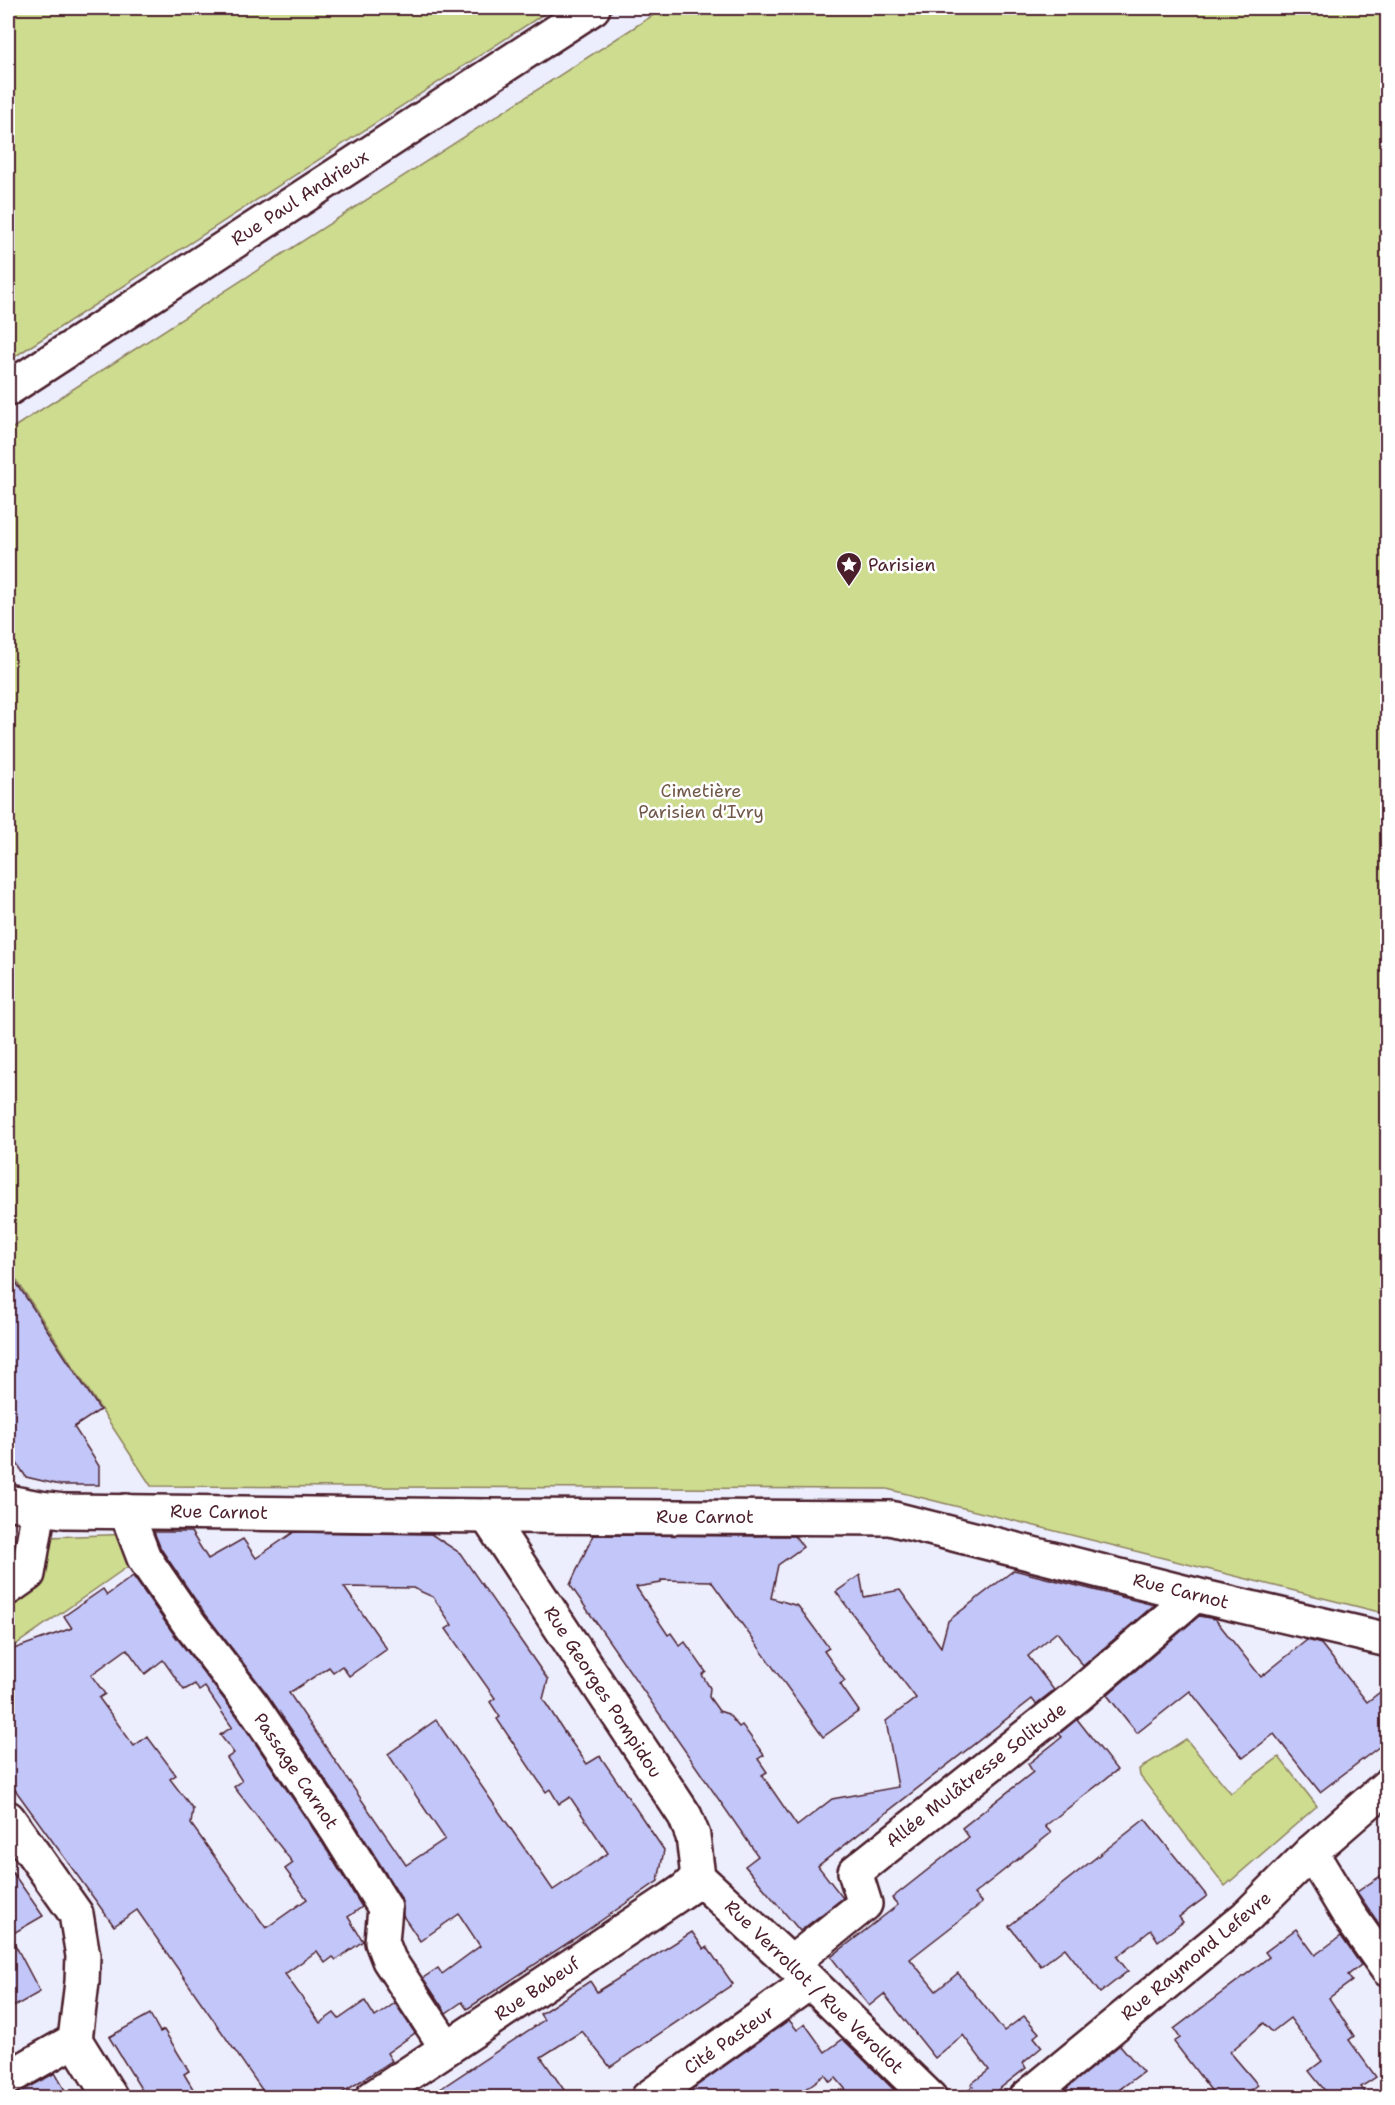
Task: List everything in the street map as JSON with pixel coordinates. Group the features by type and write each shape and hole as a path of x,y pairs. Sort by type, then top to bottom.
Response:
{"street":[{"name":"Rue Paul Andrieux","path":"8,389 593,8"},
{"name":"Rue Carnot","path":"23,1505 126,1511 890,1518 1195,1595 1388,1640"},
{"path":"8,1588 28,1574 23,1505"},
{"name":"Passage Carnot","path":"126,1511 144,1558 188,1622 252,1705 338,1832 386,1908 382,1942 389,1960 441,2039"},
{"name":"Rue Georges Pompidou","path":"488,1516 684,1816 693,1836 698,1876"},
{"name":"Allée Mulâtresse Solitude","path":"801,1972 865,1904 855,1872 1078,1695 1195,1595"},
{"name":"Rue Raymond Lefevre","path":"1026,2097 1246,1917 1311,1852 1388,1785"},
{"path":"8,1818 76,1914 83,1956 75,2040 111,2097"},
{"path":"1311,1852 1349,1915 1388,1970"},
{"name":"Rue Verrollot / Rue Verollot","path":"698,1876 930,2097"},
{"name":"Rue Babeuf","path":"372,2097 670,1900 698,1876"},
{"name":"Cité Pasteur","path":"648,2097 801,1972"},
{"path":"8,2078 75,2040"}],"green space":[{"path":"8,8 553,8 8,361"},
{"name":"Cimetière Parisien d'Ivry","path":"664,8 1387,8 1387,1614 887,1489 151,1486 8,1267 8,431"},
{"path":"134,1534 140,1558 8,1650 8,1605 39,1584 48,1537"},
{"path":"1186,1739 1231,1793 1279,1757 1317,1806 1225,1886 1140,1776 1139,1769"}],"building":[{"path":"8,1270 100,1410 74,1427 99,1466 99,1485 60,1485 26,1477 8,1450"},
{"path":"154,1532 191,1532 208,1559 243,1539 256,1558 294,1532 431,1534 460,1553 548,1680 543,1699 567,1736 587,1764 600,1756 664,1850 658,1881 467,2009 462,2002 446,2013 423,1978 438,1968 442,1974 480,1946 459,1914 420,1941 403,1916 401,1898 354,1822 267,1694 203,1611 161,1549","holes":["344,1587 413,1588 433,1597 452,1625 446,1629 495,1698 490,1702 500,1717 497,1719 546,1792 550,1789 559,1804 570,1797 608,1853 553,1890 436,1720 388,1754 445,1839 406,1865 289,1693 329,1667 333,1672 342,1666 349,1676 387,1649"]},
{"path":"593,1535 795,1536 803,1547 778,1565 771,1598 798,1606 829,1648 824,1651 845,1681 840,1684 859,1711 823,1737 711,1581 661,1580 661,1583 636,1587 668,1635 671,1633 680,1646 685,1642 706,1672 702,1675 710,1688 709,1697 719,1711 728,1714 739,1727 742,1725 764,1755 758,1759 767,1772 762,1775 797,1826 832,1799 898,1787 886,1721 916,1698 836,1592 860,1575 864,1597 900,1590 941,1647 948,1621 1014,1570 1154,1605 1083,1666 1057,1632 1028,1656 1054,1690 1036,1704 1032,1699 818,1866 843,1898 800,1931 745,1866 758,1856 570,1585"},
{"path":"133,1576 173,1633 237,1716 322,1842 362,1907 348,1917 363,1941 336,1960 333,1957 325,1963 317,1951 285,1974 320,2023 334,2013 339,2019 365,2001 375,2017 395,2003 415,2033 387,2053 392,2061 336,2097 267,2097 137,1910 114,1926 8,1780 8,1651 72,1628 64,1616 103,1589 107,1595","holes":["127,1649 145,1674 163,1660 184,1690 195,1684 199,1691 205,1687 232,1727 220,1735 234,1753 227,1758 242,1781 234,1787 293,1863 285,1869 307,1899 266,1928 191,1824 193,1809 170,1779 176,1775 147,1736 134,1746 99,1698 105,1694 91,1675"]},
{"path":"1199,1616 1215,1619 1261,1677 1307,1640 1321,1644 1367,1702 1388,1686 1388,1740 1320,1792 1274,1734 1243,1758 1190,1691 1137,1733 1107,1695"},
{"path":"1077,1719 1117,1770 1045,1826 1051,1833 974,1894 982,1903 910,1959 936,1991 958,1973 1004,2031 1024,2016 1039,2033 1034,2037 1042,2047 1023,2063 1026,2068 989,2097 961,2097 973,2086 971,2084 989,2070 963,2035 935,2058 884,1994 869,2006 831,1957 898,1905 892,1898 969,1837 962,1828 1033,1772 1028,1764 1062,1737 1059,1734"},
{"path":"1145,1819 1207,1896 1179,1917 1183,1922 1158,1941 1151,1930 1117,1957 1128,1971 1100,1993 1065,1948 1041,1966 1009,1926"},
{"path":"8,1866 43,1916 10,1935 40,1992 8,2010"},
{"path":"1388,1871 1388,1937 1357,1892"},
{"path":"1296,1929 1315,1955 1341,1936 1361,1965 1348,1975 1352,1981 1329,1998 1354,2036 1349,2040 1376,2077 1361,2087 1369,2097 1330,2097 1309,2071 1322,2061 1290,2018 1272,2032 1264,2023 1230,2052 1258,2085 1242,2097 1216,2097 1174,2042 1180,2038 1174,2029 1269,1957 1265,1952"},
{"path":"692,1932 704,1949 707,1947 733,1984 610,2067 582,2031 541,2057 569,2097 428,2097 544,2020 540,2014 590,1981 597,1992"},
{"path":"150,2014 160,2032 164,2030 189,2071 184,2074 198,2097 146,2097 109,2037"},
{"path":"789,2020 797,2030 805,2024 825,2052 843,2039 901,2097 852,2097 836,2078 830,2082 825,2075 794,2097 681,2097"},
{"path":"1120,2045 1143,2072 1109,2097 1056,2097"},
{"path":"55,2073 69,2097 8,2097 17,2094"}],"place":[{"name":"Parisien","path":"849,588"}]}
